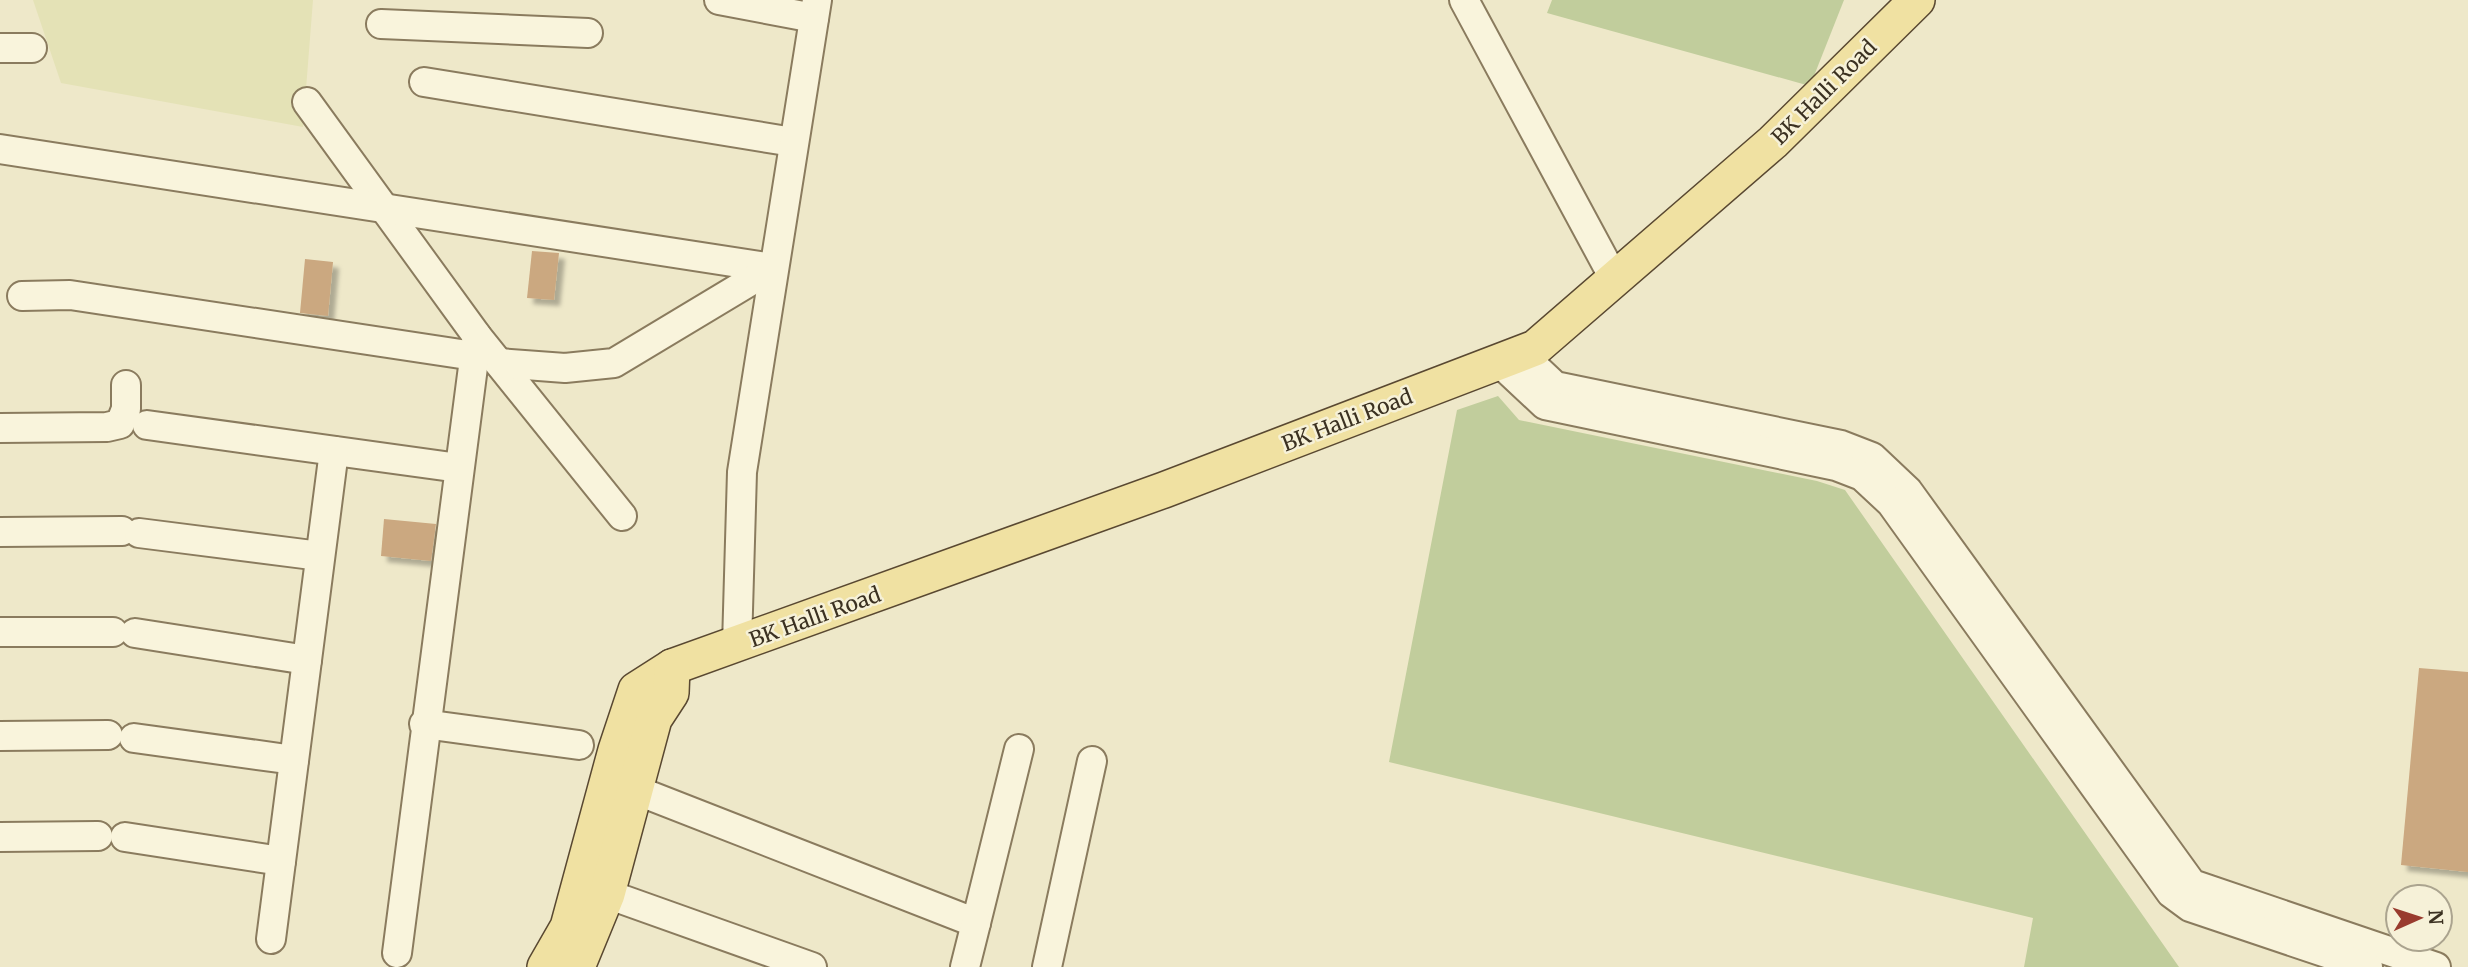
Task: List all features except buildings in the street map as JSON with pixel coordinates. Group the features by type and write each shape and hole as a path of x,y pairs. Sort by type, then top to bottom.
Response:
{"main road":[{"name":"BK Halli Road","path":"577,967 607,894 636,690 672,667 1164,490 1535,348 1773,142 1917,0"},
{"name":"BK Halli Road","path":"544,967 568,927 622,784"}],"street":[{"path":"719,0 815,9 772,268 742,472 737,645"},
{"path":"1464,0 1615,280"},
{"path":"381,22 588,33"},
{"path":"0,47 32,48"},
{"path":"424,82 793,142"},
{"path":"307,102 385,209 483,352 622,516"},
{"path":"0,149 772,268"},
{"path":"22,296 69,295 483,352 565,368 614,362 772,268"},
{"path":"397,953 424,724 459,468 483,352"},
{"path":"1510,358 1545,405 1836,466 1873,484 1891,503 2171,893 2189,907 2368,967"},
{"path":"1510,358 1555,386 1841,445 1872,457 1892,473 1908,491 2192,884 2436,967"},
{"path":"0,428 107,427 120,424 125,409 126,385"},
{"path":"147,425 459,468"},
{"path":"271,939 334,451"},
{"path":"0,532 130,532 320,556"},
{"path":"0,632 124,633 307,660"},
{"path":"424,724 579,745"},
{"path":"0,736 121,736 294,760"},
{"path":"965,967 1019,749"},
{"path":"1047,967 1092,761"},
{"path":"622,784 976,923"},
{"path":"0,837 112,836 281,861"},
{"path":"607,894 812,967"}],"shaded area":[{"path":"33,0 313,0 303,127 61,83"}],"green space":[{"path":"1552,0 1844,0 1810,86 1547,13"},
{"path":"1498,396 1519,420 1817,481 1845,490 2179,967 2024,967 2033,918 1389,762 1457,410"}]}
